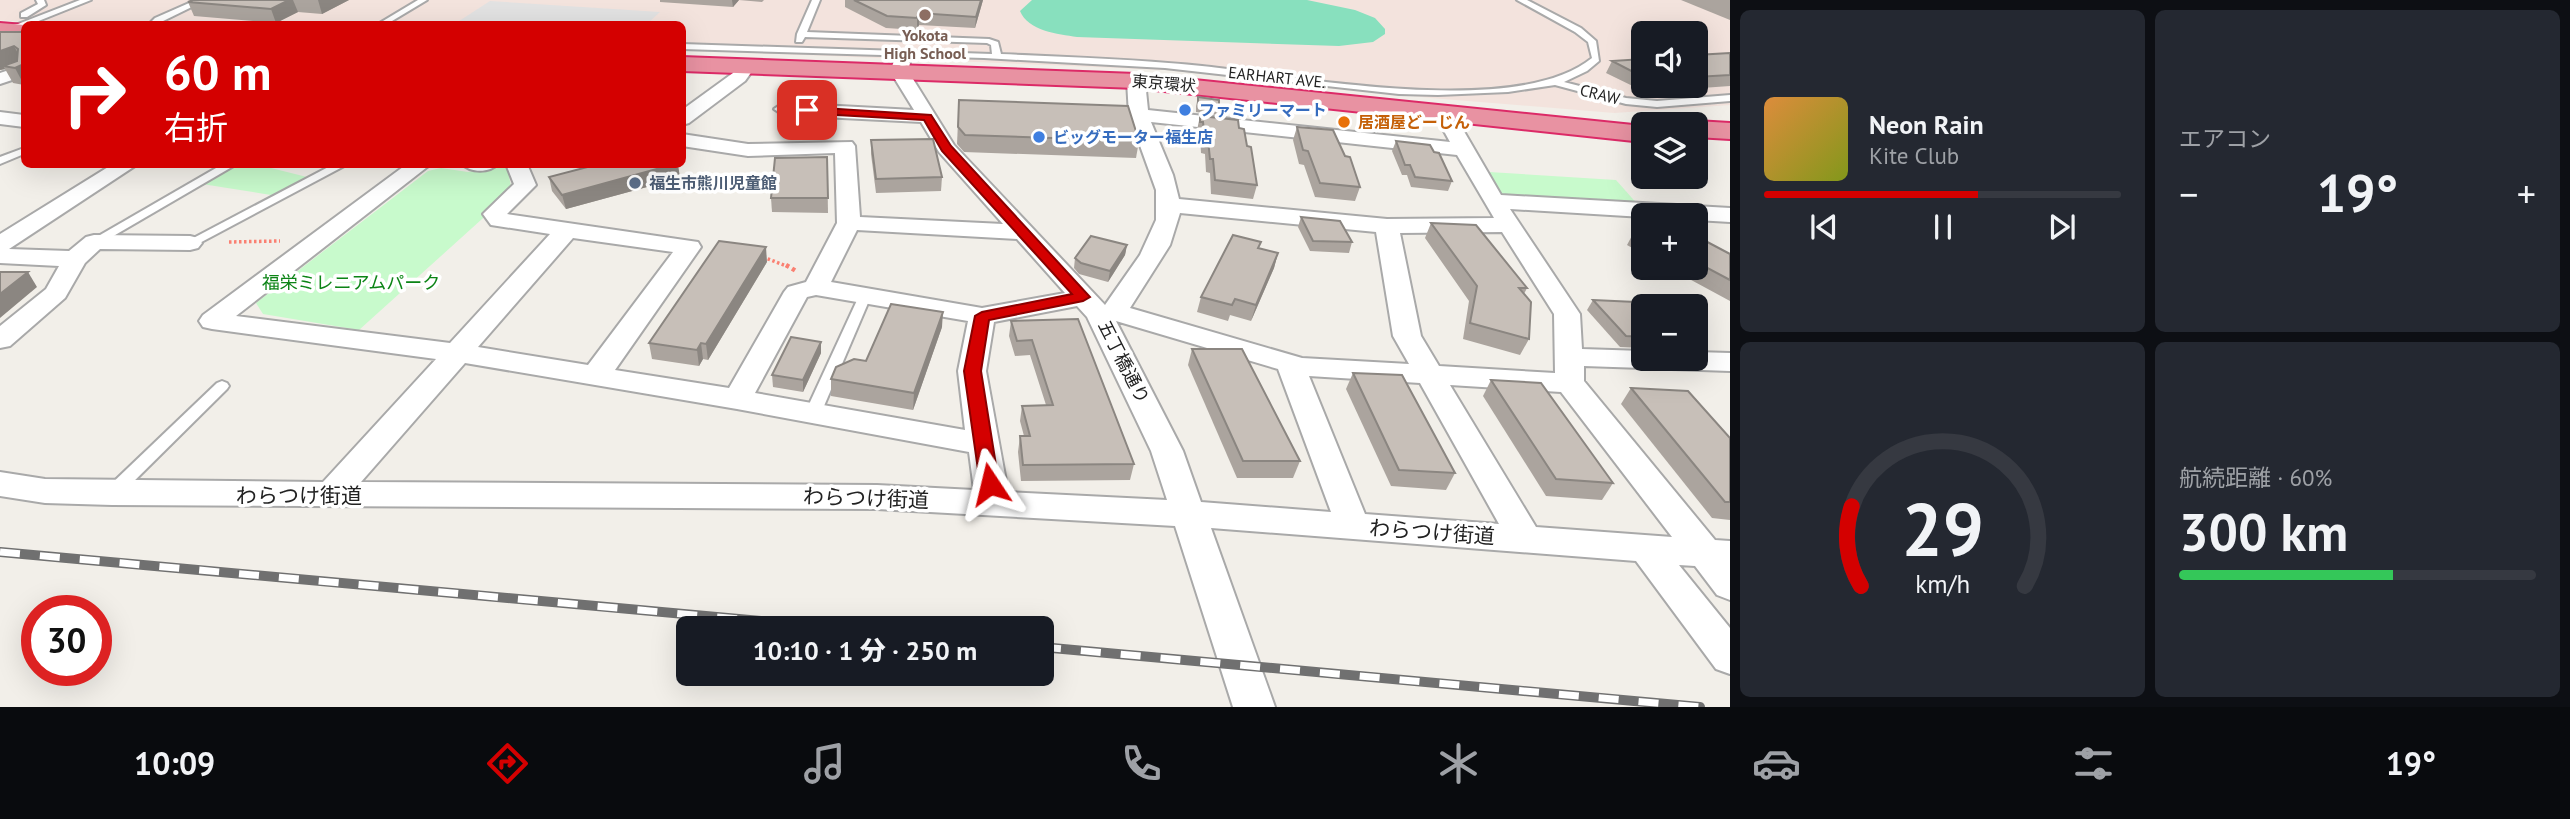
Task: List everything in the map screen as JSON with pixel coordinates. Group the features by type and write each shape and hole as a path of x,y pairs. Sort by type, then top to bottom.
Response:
{"highway":[{"path":"0,28 21,31"},
{"path":"0,39 21,39"},
{"name":"東京環状","path":"686,55 1136,80 1631,133"},
{"name":"東京環状","path":"686,64 1162,75 1631,123"},
{"path":"1708,130 1730,131"},
{"path":"1708,139 1730,140"}],"street":[{"path":"686,116 739,77 746,67"},
{"name":"五丁橋通り","path":"900,67 946,148 1022,232 1099,308 1167,451 1254,707"},
{"path":"0,79 21,71"},
{"path":"1099,308 1164,234 1170,205 1167,185 1139,115 1136,80"},
{"path":"783,109 927,117"},
{"path":"1444,113 1494,201 1567,314 1569,370 1717,554 1730,585"},
{"path":"1139,115 1463,149"},
{"path":"0,118 21,121"},
{"path":"686,141 748,150 845,146 849,223 816,287"},
{"path":"0,244 122,168"},
{"path":"416,168 212,321 459,353 737,399 983,444"},
{"path":"518,168 525,185 494,214 499,220 690,247 596,375"},
{"path":"1494,201 1718,215 1730,232"},
{"path":"1170,205 1387,226 1509,225"},
{"path":"849,223 1022,232"},
{"path":"1387,226 1407,336 1525,539"},
{"path":"331,495 566,231"},
{"path":"0,340 56,293 75,259 94,242 190,243"},
{"path":"0,256 75,259"},
{"path":"737,399 797,292 816,287 982,316 1099,308 1301,367 1429,374 1730,362"},
{"path":"982,316 972,371 993,504"},
{"path":"1290,364 1353,526"},
{"name":"わらつけ街道","path":"0,484 45,491 112,493 877,496 1188,514 1717,554"},
{"path":"1646,549 1730,657"}],"lane":[{"path":"0,28 39,8 42,5 40,0"},
{"path":"33,21 87,0"},
{"path":"157,21 202,0"},
{"path":"387,21 424,0"},
{"path":"795,50 816,0"},
{"name":"EARHART AVE.","path":"686,46 1165,65 1416,92 1474,91 1555,82 1583,72 1596,59 1592,41 1578,30 1522,0"},
{"path":"0,28 21,26"},
{"path":"801,34 989,41 995,44 997,57"},
{"name":"CRAW","path":"1555,82 1626,101 1657,104 1730,98"},
{"path":"0,161 21,152"},
{"path":"94,242 225,168"},
{"path":"190,243 335,168"},
{"path":"813,413 865,296"},
{"path":"112,493 222,386"}],"path":[{"path":"190,243 317,240"},
{"path":"755,255 783,263 796,271 806,283 816,287"}],"shaded area":[{"path":"0,0 1730,0 1730,105 1614,113 1431,98 1166,70 686,50 686,21 0,20"},
{"path":"490,1 660,12 650,21 459,21"}],"green space":[{"path":"1032,0 1307,0 1355,10 1375,18 1385,29 1385,34 1373,42 1339,46 1077,37 1044,30 1030,23 1020,11"},
{"path":"233,168 271,168 307,177 271,195 202,184"},
{"name":"福栄ミレニアムパーク","path":"441,168 468,172 508,168 512,192 359,330 263,314 256,303 428,171"},
{"path":"1489,172 1616,180 1636,203 1631,203 1631,206 1502,196"}],"building":[{"path":"289,0 271,9 188,2"},
{"path":"854,0 981,0 976,17 919,13 917,18 887,16"},
{"path":"0,32 21,32 21,65 15,68 3,66 17,61 18,49 14,46 0,51"},
{"path":"1730,53 1730,75 1708,76 1708,54"},
{"path":"1631,60 1631,71 1612,61"},
{"path":"1198,97 1219,100 1219,106 1198,103"},
{"path":"959,100 1128,106 1139,141 965,135 958,127"},
{"path":"1200,116 1238,120 1239,128 1244,129 1247,146 1251,147 1257,185 1215,180 1213,159 1210,159 1208,140 1205,140"},
{"path":"1297,127 1333,130 1345,156 1350,157 1360,187 1320,183 1308,151 1303,150"},
{"path":"933,139 942,177 876,179 871,140"},
{"path":"1396,141 1430,145 1434,152 1439,153 1452,181 1415,177 1410,165 1405,165"},
{"path":"827,157 828,198 771,198 775,158"},
{"path":"584,168 660,168 562,195 549,177"},
{"path":"1301,217 1340,221 1352,242 1313,241"},
{"path":"1431,223 1476,225 1527,288 1519,288 1531,302 1529,339 1470,323 1477,286"},
{"path":"1233,235 1261,242 1258,248 1278,253 1256,305 1235,299 1232,305 1201,297"},
{"path":"1091,236 1127,245 1110,271 1081,263 1075,258"},
{"path":"719,241 766,247 706,344 701,343 697,350 649,343"},
{"path":"1708,242 1730,254 1730,280 1708,268"},
{"path":"0,272 28,272 0,294"},
{"path":"1593,300 1631,302 1631,336 1626,336"},
{"path":"891,304 943,312 914,393 831,379 836,367 854,359 866,361"},
{"path":"1078,319 1134,464 1023,465 1020,436 1030,436 1022,406 1053,405 1032,340 1017,341 1011,321"},
{"path":"791,337 821,342 803,380 772,375"},
{"path":"1192,349 1242,349 1300,461 1243,461"},
{"path":"1353,373 1402,375 1455,473 1399,470"},
{"path":"1491,380 1541,383 1613,483 1556,479"},
{"path":"1631,388 1688,391 1730,438 1730,502 1725,502"}],"railway":[{"path":"0,552 706,616"},
{"path":"1054,648 1700,707"}],"place":[{"name":"Yokota High School","path":"925,15"},
{"name":"ファミリーマート","path":"1185,110"},
{"name":"居酒屋どーじん","path":"1344,122"},
{"name":"ビッグモーター福生店","path":"1039,137"},
{"name":"福生市熊川児童館","path":"635,183"}],"route":[{"path":"807,110 927,117 946,148 1083,297 982,316 972,371 990,484"}]}
